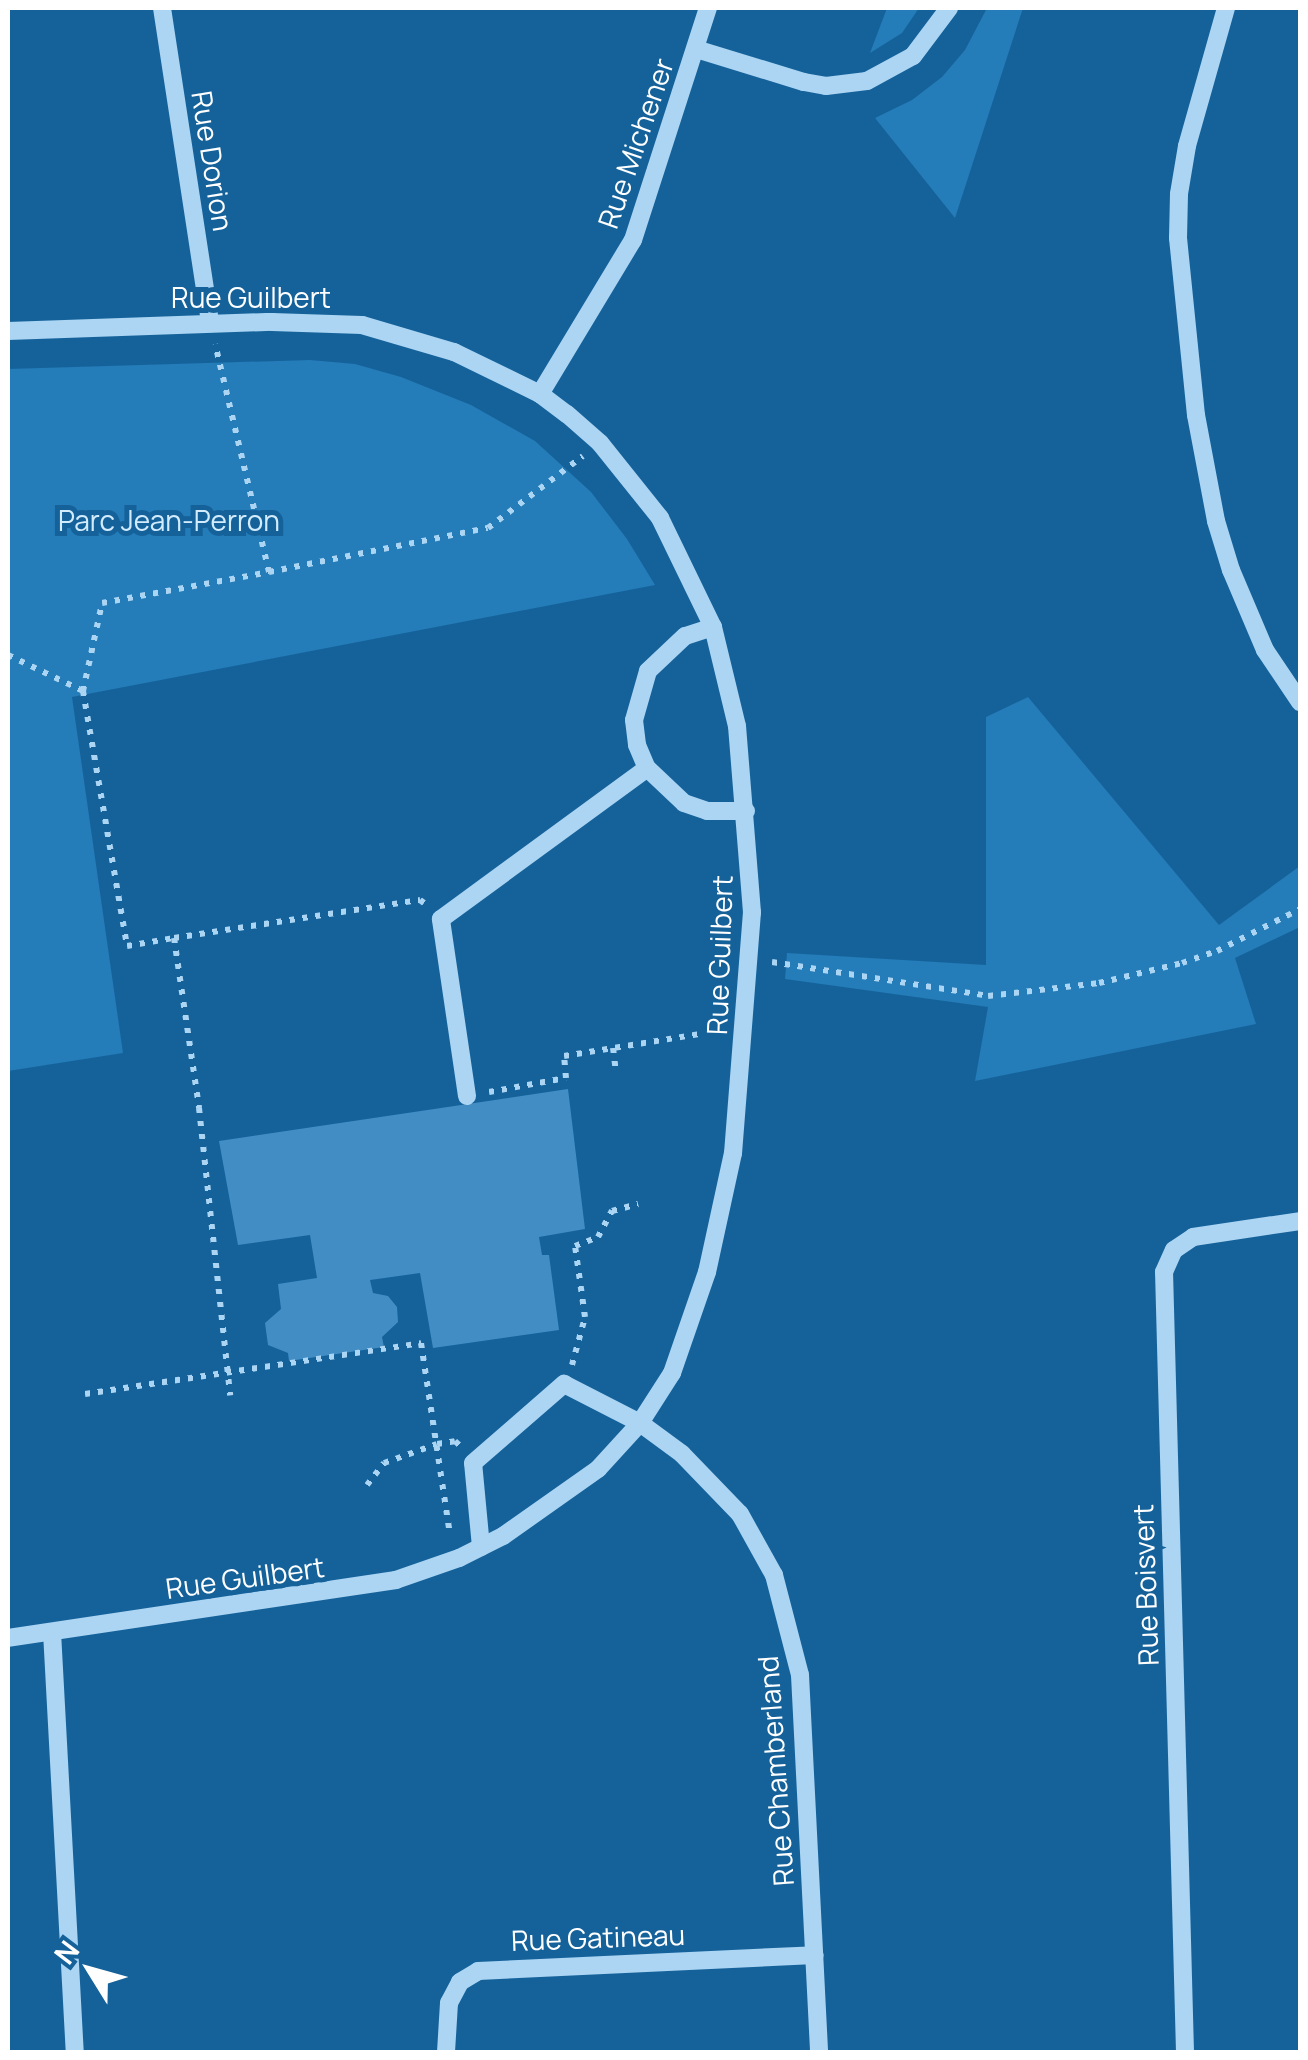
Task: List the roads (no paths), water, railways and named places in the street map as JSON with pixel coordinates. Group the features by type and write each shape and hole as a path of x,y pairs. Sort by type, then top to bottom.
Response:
{"street":[{"name":"Rue Dorion","path":"162,8 210,323"},
{"name":"Rue Michener","path":"540,394 633,240 708,8"},
{"path":"696,49 804,82 826,86 866,82 914,56 949,8"},
{"path":"1226,8 1187,146 1179,194 1178,238 1196,415 1227,558 1265,650 1300,702"},
{"name":"Rue Guilbert","path":"8,332 317,322 383,329 454,352 540,394 600,443 660,518 713,626 737,726 746,811 751,959 733,1153 713,1251 676,1363 640,1424 580,1484 481,1547 396,1580 8,1638"},
{"path":"713,626 684,636 648,671 634,720 647,768 663,788 684,803 707,812 746,811"},
{"path":"467,1096 441,919 647,768"},
{"name":"Rue Boisvert","path":"1184,2052 1164,1272 1174,1250 1193,1237 1300,1222"},
{"name":"Rue Chamberland","path":"481,1547 472,1463 564,1384 640,1424 682,1454 740,1514 774,1576 786,1610 801,1689 819,2052"},
{"path":"52,1632 75,2052"},
{"name":"Rue Gatineau","path":"446,2052 449,2003 460,1982 478,1971 815,1956"}],"park label":[{"name":"Parc Jean-Perron","path":"169,520"}]}
